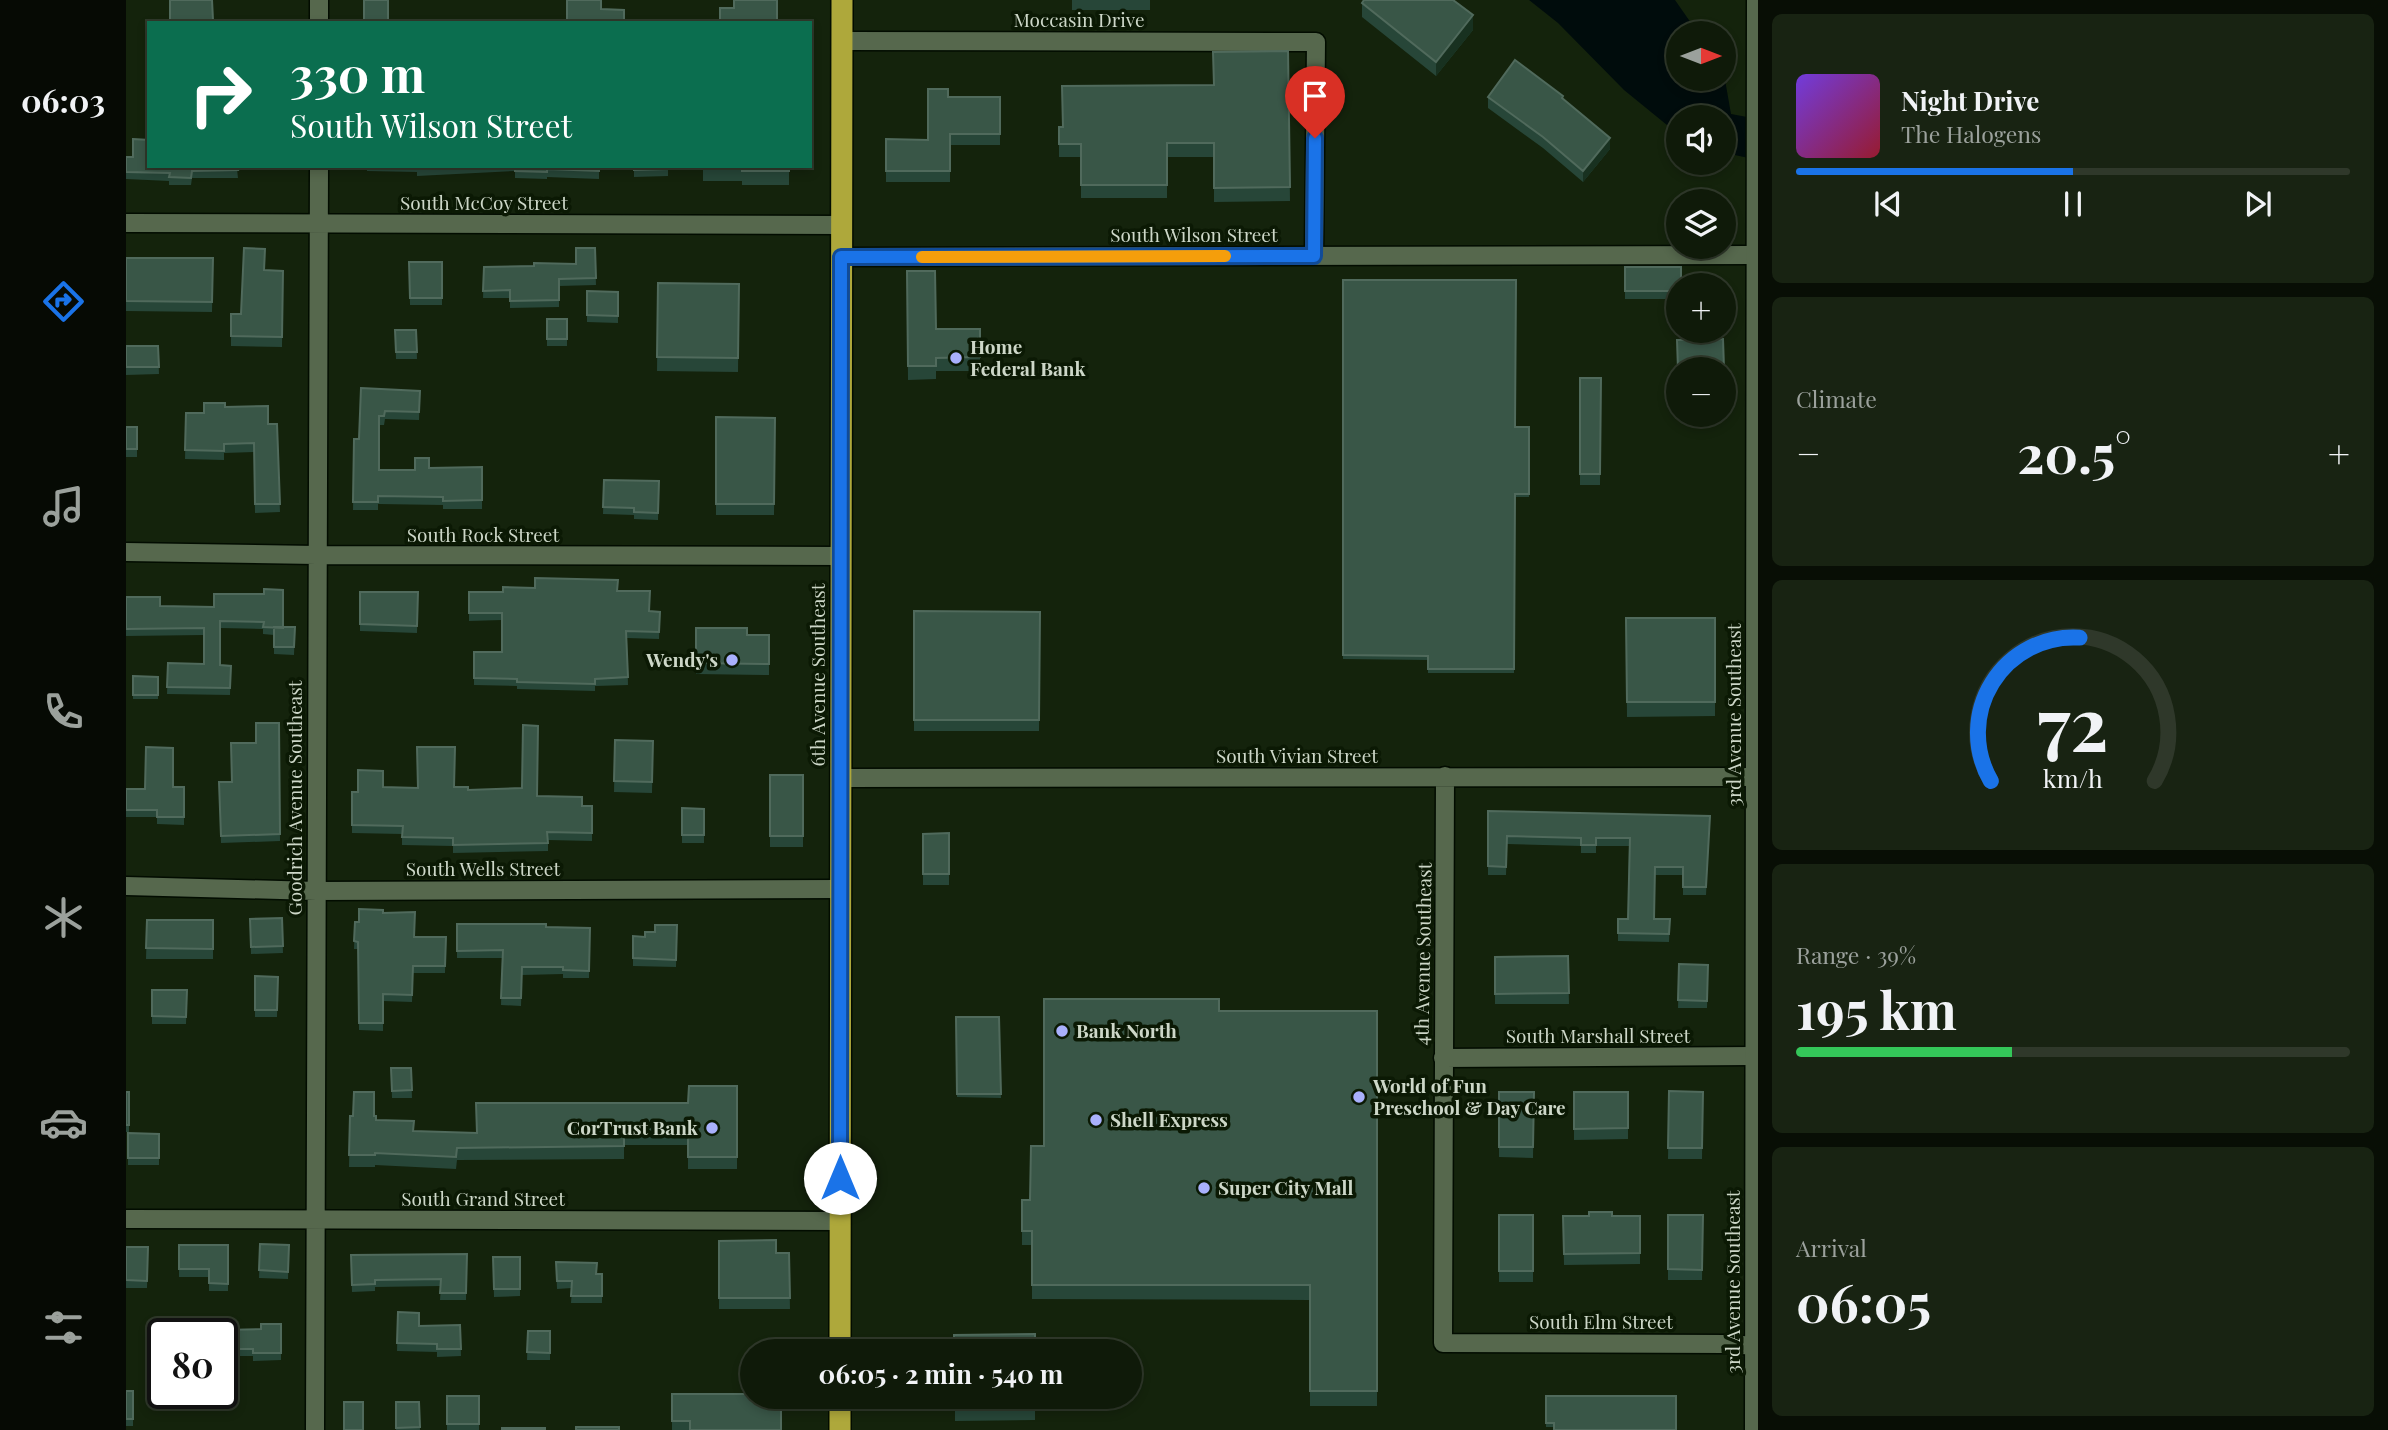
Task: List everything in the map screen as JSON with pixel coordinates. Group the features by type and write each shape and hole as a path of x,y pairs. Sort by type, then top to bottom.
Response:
{"highway":[{"name":"6th Avenue Southeast","path":"840,1339 842,0"},
{"path":"840,1409 840,1430"}],"street":[{"path":"319,0 319,21"},
{"name":"3rd Avenue Southeast","path":"1754,1430 1756,0"},
{"name":"Moccasin Drive","path":"842,41 1316,42 1314,256"},
{"name":"Goodrich Avenue Southeast","path":"315,1430 318,168"},
{"name":"South McCoy Street","path":"126,223 841,225"},
{"name":"South Wilson Street","path":"841,257 1756,255"},
{"name":"South Rock Street","path":"126,552 841,556"},
{"name":"4th Avenue Southeast","path":"1443,1343 1445,776"},
{"name":"South Vivian Street","path":"840,778 1755,777"},
{"name":"South Wells Street","path":"126,886 316,891 840,889"},
{"name":"South Marshall Street","path":"1443,1058 1753,1056"},
{"name":"South Grand Street","path":"126,1219 840,1221"},
{"name":"South Elm Street","path":"1443,1343 1756,1346"}],"shaded area":[{"path":"1529,0 1675,0 1690,21 1666,21 1666,91 1727,91 1729,105 1666,105 1666,124 1624,90 1558,23"},
{"path":"1736,115 1758,119 1758,160 1736,155"}],"building":[{"path":"170,0 212,0 213,20 170,21"},
{"path":"364,0 388,0 388,21 364,21"},
{"path":"567,0 601,0 601,9 624,10 624,21 567,21"},
{"path":"734,0 777,0 777,21 720,21 720,8 734,8"},
{"path":"1364,0 1453,0 1473,15 1436,62 1362,3"},
{"path":"1288,51 1290,187 1214,188 1214,143 1167,143 1167,185 1081,185 1081,144 1059,144 1059,127 1063,127 1062,86 1214,85 1213,52"},
{"path":"1515,60 1563,96 1562,98 1610,138 1583,171 1543,137 1488,97"},
{"path":"928,89 948,89 948,97 1000,97 1000,134 950,134 950,171 886,171 886,139 928,140"},
{"path":"133,139 147,140 147,168 238,170 192,171 191,178 169,177 170,173 126,172 126,157 133,157"},
{"path":"515,168 599,168 599,171 515,171"},
{"path":"634,168 668,168 668,169"},
{"path":"742,168 789,168 789,171 742,171"},
{"path":"244,248 265,249 264,270 283,271 282,337 231,336 231,314 241,314"},
{"path":"576,248 595,248 596,278 559,279 559,300 510,301 510,290 483,291 484,267 534,266 534,263 576,264"},
{"path":"126,258 213,258 212,302 126,301"},
{"path":"409,262 442,262 442,298 410,298"},
{"path":"1625,267 1681,267 1681,273 1666,273 1666,291 1625,291"},
{"path":"907,271 935,271 936,329 980,329 980,357 936,358 936,366 908,366"},
{"path":"1343,280 1516,280 1515,427 1529,427 1529,494 1515,494 1514,669 1428,669 1428,656 1343,655"},
{"path":"658,283 739,284 738,358 657,357"},
{"path":"587,291 618,292 618,316 587,315"},
{"path":"547,319 567,319 567,339 547,339"},
{"path":"395,330 416,330 417,352 396,352"},
{"path":"1677,343 1723,343 1724,357 1678,357"},
{"path":"126,346 158,346 159,367 126,367"},
{"path":"1580,378 1601,378 1600,474 1580,474"},
{"path":"361,388 420,391 419,412 385,411 384,416 379,416 379,470 415,470 415,458 429,458 429,468 482,467 482,500 443,501 443,497 378,496 378,502 353,502 354,439 359,439"},
{"path":"204,403 225,403 225,407 268,406 268,424 277,424 280,504 255,504 254,443 224,444 224,451 185,450 186,413 204,413"},
{"path":"716,417 775,418 774,504 716,504"},
{"path":"126,427 137,427 137,449 126,449"},
{"path":"604,480 659,481 658,513 634,512 634,508 603,507"},
{"path":"535,578 618,580 617,591 650,591 649,611 660,612 659,632 626,631 628,677 595,679 595,684 474,678 474,652 502,652 502,613 469,613 469,592 503,592 503,587 535,588"},
{"path":"264,589 283,590 283,628 263,627 264,622 220,621 220,665 231,666 230,688 167,687 168,663 204,664 204,628 126,629 126,597 160,597 160,606 214,607 214,594 264,594"},
{"path":"360,592 418,592 417,626 360,624"},
{"path":"914,611 1040,612 1039,720 914,720"},
{"path":"1626,618 1715,618 1715,702 1627,702"},
{"path":"274,627 295,627 294,647 274,647"},
{"name":"Wendy's","path":"696,628 747,628 747,635 769,635 769,664 696,663"},
{"path":"133,676 158,677 158,695 133,695"},
{"path":"256,723 279,723 280,834 221,836 219,782 232,782 231,743 256,743"},
{"path":"523,725 538,726 537,796 582,797 582,806 592,806 592,833 547,832 548,843 453,845 453,838 402,837 403,826 352,825 352,792 358,792 358,770 383,771 383,787 418,788 417,747 455,747 454,787 468,787 468,790 522,788"},
{"path":"615,740 653,741 652,782 614,781"},
{"path":"146,747 173,748 173,787 184,787 184,817 157,817 157,810 126,810 126,789 145,789"},
{"path":"770,775 803,775 803,836 770,836"},
{"path":"682,808 704,809 704,835 682,835"},
{"path":"1488,811 1710,816 1706,887 1683,887 1683,867 1655,867 1654,919 1670,919 1669,934 1618,933 1618,919 1628,919 1630,838 1596,838 1596,845 1581,845 1581,838 1507,836 1506,867 1488,866"},
{"path":"949,833 949,874 923,874 923,834"},
{"path":"359,909 383,910 383,913 415,912 414,937 446,937 445,966 413,966 412,995 383,994 383,1023 359,1023 358,942 354,941"},
{"path":"282,918 283,946 251,947 250,919"},
{"path":"147,920 213,920 213,949 146,948"},
{"path":"457,924 546,924 546,927 590,928 589,971 563,970 563,967 522,967 521,998 501,998 503,950 457,951"},
{"path":"655,925 677,925 676,960 633,958 633,936 645,937 645,932 655,932"},
{"path":"1568,956 1569,993 1495,994 1495,957"},
{"path":"1679,964 1708,965 1707,1001 1678,1000"},
{"path":"255,976 278,977 277,1010 255,1010"},
{"path":"152,990 187,990 186,1017 152,1016"},
{"name":"Super City Mall","path":"1044,999 1219,999 1219,1011 1377,1011 1377,1391 1310,1391 1310,1285 1032,1285 1032,1231 1022,1231 1022,1200 1030,1200 1031,1146 1044,1146"},
{"path":"956,1017 999,1017 1001,1094 957,1094"},
{"path":"391,1068 411,1068 412,1090 392,1091"},
{"path":"689,1086 737,1086 737,1157 688,1157 688,1133 624,1133 624,1146 457,1148 456,1157 375,1153 349,1155 354,1092 374,1092 376,1120 414,1121 413,1131 477,1133 476,1103 688,1103"},
{"path":"1669,1091 1703,1092 1702,1148 1668,1148"},
{"path":"126,1092 129,1092 129,1125 126,1125"},
{"path":"1499,1092 1534,1092 1533,1147 1499,1147"},
{"path":"1574,1092 1628,1092 1628,1128 1574,1129"},
{"path":"128,1133 159,1134 159,1158 128,1158"},
{"path":"1589,1212 1612,1212 1612,1216 1640,1216 1640,1253 1564,1254 1563,1216 1589,1216"},
{"path":"1499,1215 1533,1215 1533,1271 1499,1271"},
{"path":"1668,1215 1703,1215 1702,1270 1668,1269"},
{"path":"776,1240 776,1253 789,1253 790,1298 719,1298 719,1241"},
{"path":"260,1244 289,1245 288,1272 259,1270"},
{"path":"179,1245 228,1245 228,1284 209,1283 209,1269 179,1269"},
{"path":"126,1247 148,1247 147,1281 126,1280"},
{"path":"467,1254 466,1293 440,1293 441,1279 375,1280 375,1284 352,1285 351,1255"},
{"path":"493,1257 520,1257 520,1289 494,1289"},
{"path":"556,1262 597,1263 596,1274 602,1274 602,1296 571,1296 572,1281 557,1281"},
{"path":"398,1312 419,1313 419,1326 460,1325 461,1349 437,1349 437,1344 397,1343"},
{"path":"261,1324 281,1324 281,1353 253,1353 253,1349 238,1349 238,1330 261,1329"},
{"path":"528,1331 550,1331 550,1353 527,1352"},
{"path":"1035,1334 1035,1339 954,1339 954,1335"},
{"path":"126,1391 133,1391 133,1419 126,1419"},
{"path":"672,1394 740,1394 740,1409 781,1409 781,1430 690,1430 690,1421 672,1421"},
{"path":"447,1396 479,1396 479,1424 447,1424"},
{"path":"1546,1396 1676,1396 1676,1430 1554,1430 1554,1423 1546,1423"},
{"path":"344,1402 363,1402 363,1430 344,1430"},
{"path":"396,1402 419,1402 420,1427 396,1428"},
{"path":"955,1409 1035,1409 955,1410"},
{"path":"576,1427 619,1427 619,1430 576,1430"},
{"path":"545,1428 545,1430 502,1430"}],"slow traffic":[{"path":"922,257 1225,256"}],"place":[{"name":"Home Federal Bank","path":"956,358"},
{"name":"Wendy's","path":"732,660"},
{"name":"Bank North","path":"1062,1031"},
{"name":"World of Fun Preschool & Day Care","path":"1359,1097"},
{"name":"Shell Express","path":"1096,1120"},
{"name":"CorTrust Bank","path":"712,1128"},
{"name":"Super City Mall","path":"1204,1188"}],"route":[{"path":"840,1178 841,257 1314,256 1315,138"}]}
